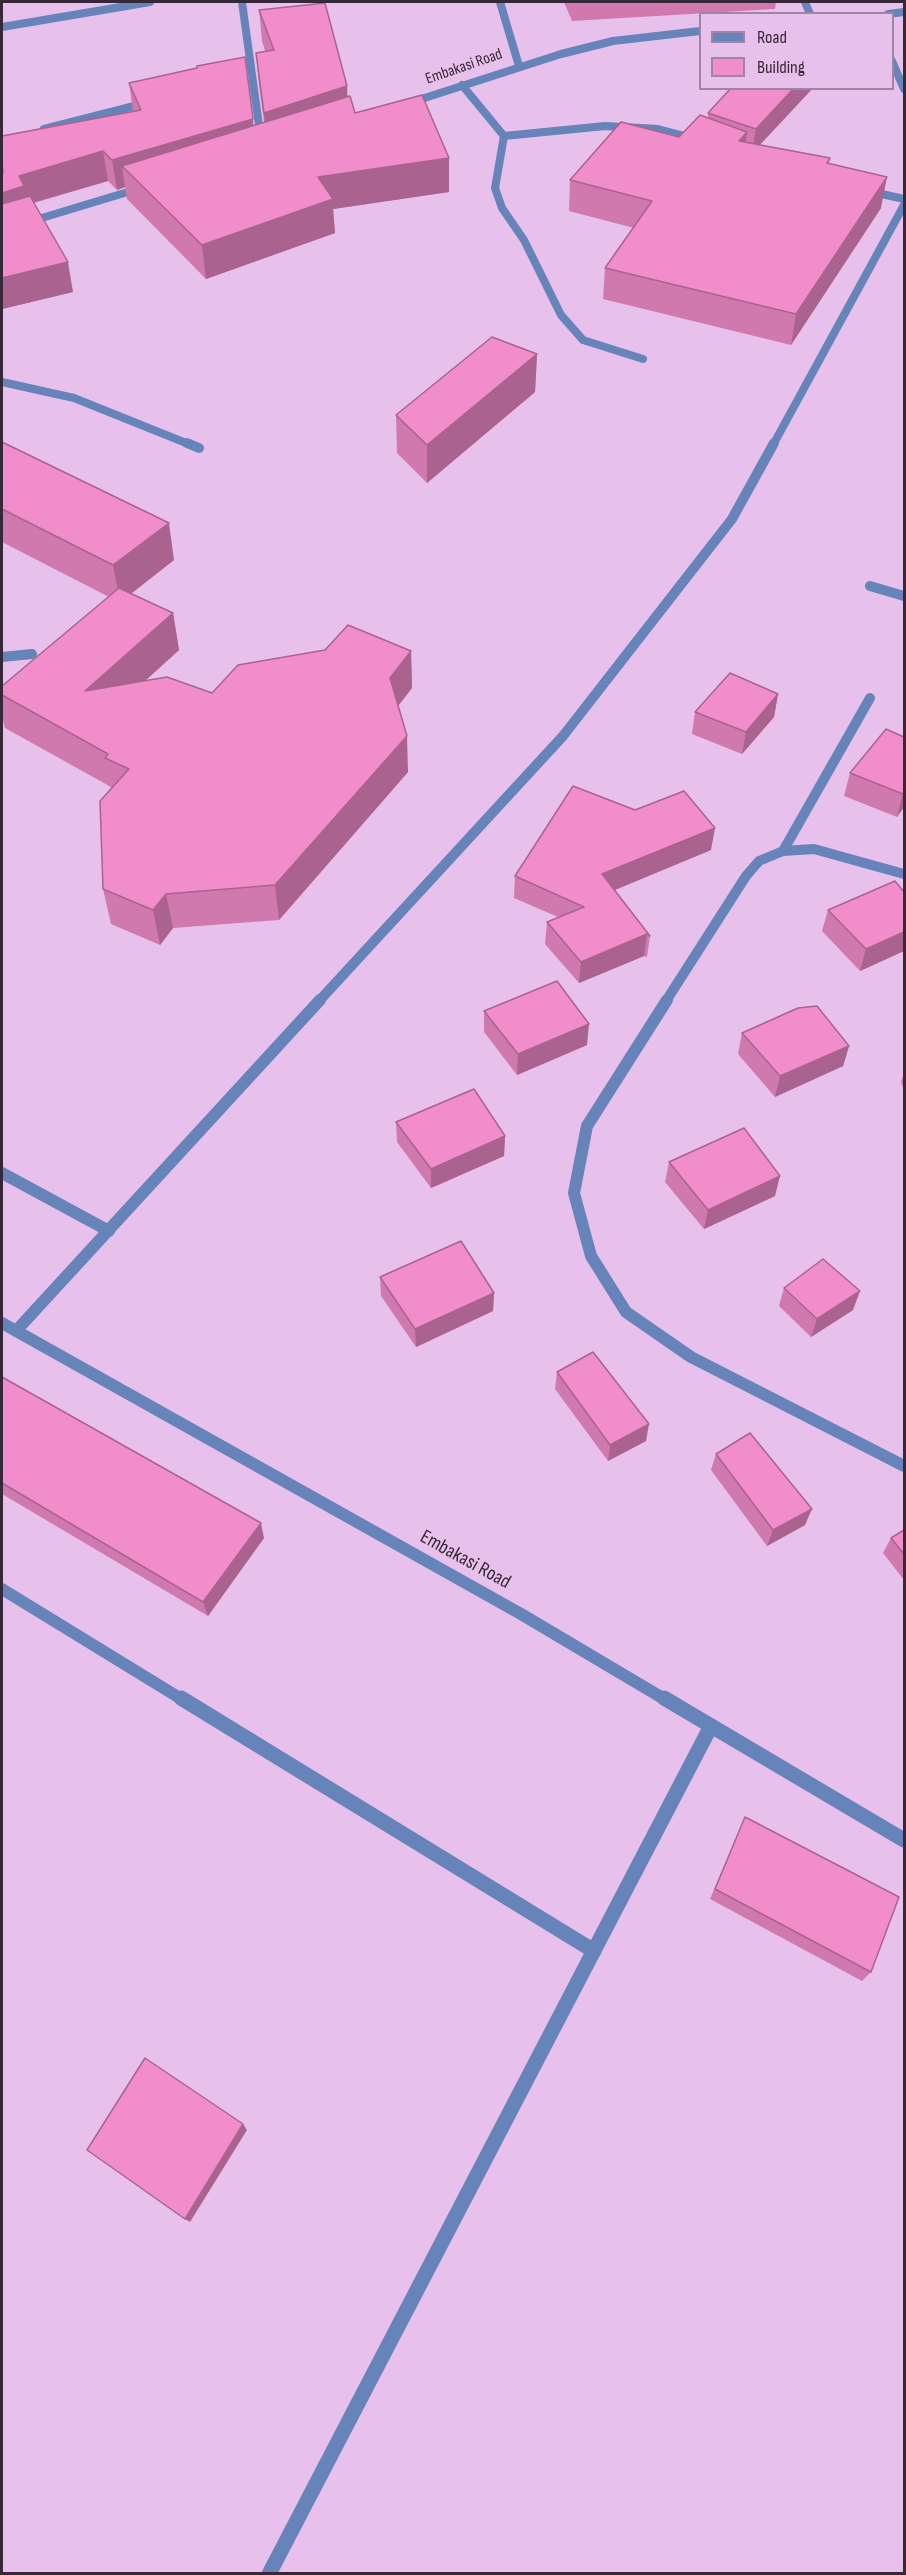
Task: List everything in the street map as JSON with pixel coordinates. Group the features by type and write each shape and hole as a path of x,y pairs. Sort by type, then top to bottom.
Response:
{"street":[{"path":"2,27 150,2"},
{"path":"242,2 262,153"},
{"path":"500,2 519,66"},
{"name":"Embakasi Road","path":"396,108 519,66 613,41 699,31"},
{"path":"894,66 904,89"},
{"path":"241,78 252,75"},
{"path":"462,85 504,136 495,188 502,208 524,240 561,315 583,340 643,359"},
{"path":"36,131 153,101"},
{"path":"504,136 605,126 658,129 709,143"},
{"path":"2,230 150,186"},
{"path":"859,189 904,199"},
{"path":"16,1331 563,736 732,519 904,205"},
{"path":"2,382 74,398 199,448"},
{"path":"870,586 904,596"},
{"path":"2,657 32,654"},
{"path":"783,851 870,698"},
{"path":"904,874 814,849 783,851 759,861 746,876 587,1126 573,1193 591,1256 626,1312 690,1357 904,1466"},
{"path":"2,1173 109,1231"},
{"name":"Embakasi Road","path":"2,1323 511,1608 904,1840"},
{"path":"2,1589 594,1951"},
{"path":"269,2574 711,1726"}],"building":[{"path":"325,3 347,86 264,113 256,53 274,50 259,10"},
{"path":"245,57 253,119 112,160 103,151 19,176 24,186 2,193 2,136 141,110 129,83"},
{"path":"729,90 792,90 756,129 708,113"},
{"path":"422,95 449,158 318,177 333,199 202,245 122,166 350,96 355,113"},
{"path":"700,115 747,132 739,141 830,158 827,163 887,177 796,314 605,268 652,201 570,180 621,122 679,137"},
{"path":"30,196 68,262 2,278 2,204"},
{"path":"492,337 537,354 427,445 396,415"},
{"path":"2,442 169,523 113,565 2,509"},
{"path":"119,588 173,613 85,691 167,677 212,693 238,665 325,650 348,625 411,651 390,678 407,736 275,885 166,894 153,910 103,889 100,801 129,769 105,758 108,754 2,695 2,686"},
{"path":"730,673 778,694 746,732 695,712"},
{"path":"886,729 904,737 903,794 850,773"},
{"path":"573,786 635,810 684,791 715,828 602,874 650,936 647,934 581,962 547,922 584,907 515,876"},
{"path":"895,881 904,892 904,932 866,949 828,910"},
{"path":"557,981 589,1024 518,1054 484,1011"},
{"path":"817,1006 849,1046 780,1076 742,1033 798,1008"},
{"path":"474,1089 505,1136 431,1169 396,1122"},
{"path":"744,1128 780,1176 708,1210 669,1162"},
{"path":"461,1241 494,1293 415,1329 380,1277"},
{"path":"823,1259 860,1291 817,1319 784,1288"},
{"path":"593,1352 649,1424 610,1445 557,1372"},
{"path":"2,1377 261,1523 203,1602 2,1483"},
{"path":"750,1433 812,1509 773,1530 716,1454"},
{"path":"904,1530 904,1554 891,1538"},
{"path":"745,1817 899,1897 871,1972 715,1889"},
{"path":"145,2058 243,2124 185,2219 87,2150"}]}
